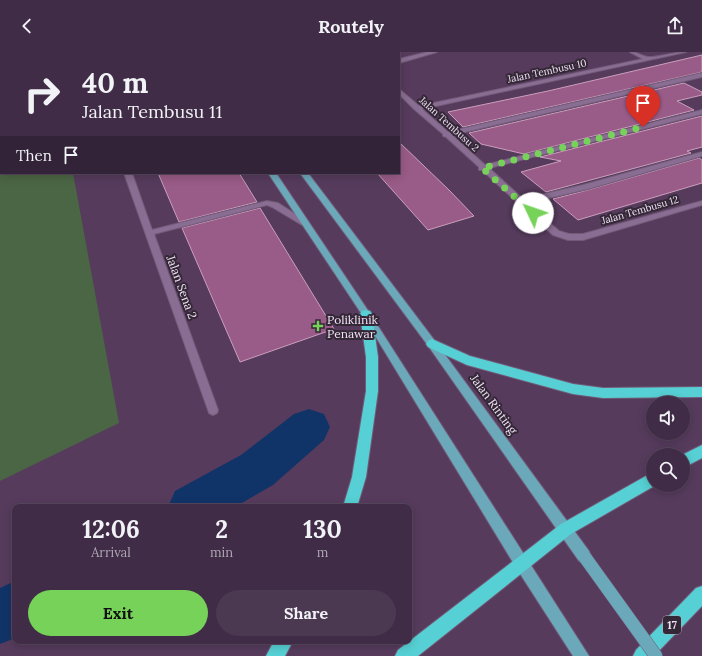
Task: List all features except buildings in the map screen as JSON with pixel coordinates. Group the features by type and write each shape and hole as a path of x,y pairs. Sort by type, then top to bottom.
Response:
{"highway":[{"path":"351,504 359,477 372,391 372,357 368,344 366,314"},
{"path":"432,344 468,360 573,389 603,393 702,392"},
{"path":"690,458 702,451"},
{"path":"404,656 566,529 646,483"},
{"name":"17","path":"642,656 702,594"},
{"path":"275,656 282,644"}],"main road":[{"path":"273,174 366,314 522,564 582,656"},
{"name":"Jalan Rinting","path":"305,174 432,344 656,656"}],"street":[{"path":"400,61 434,52"},
{"path":"633,52 647,59"},
{"name":"Jalan Tembusu 10","path":"416,108 683,52"},
{"path":"445,135 702,75"},
{"name":"Jalan Tembusu 2","path":"400,92 445,135 556,233 568,236 583,237"},
{"path":"482,168 702,112"},
{"path":"521,202 585,187 702,154"},
{"name":"Jalan Sena 2","path":"128,174 213,410"},
{"path":"150,233 267,203 275,205 305,223"},
{"name":"Jalan Tembusu 12","path":"583,237 702,203"}],"green space":[{"path":"0,174 73,174 119,423 0,481"}],"waterway":[{"path":"197,504 257,470 309,427"},
{"path":"0,617 12,610"}],"place":[{"name":"Poliklinik Penawar","path":"318,326"}],"route":[{"path":"533,213 482,168 643,127"}]}
